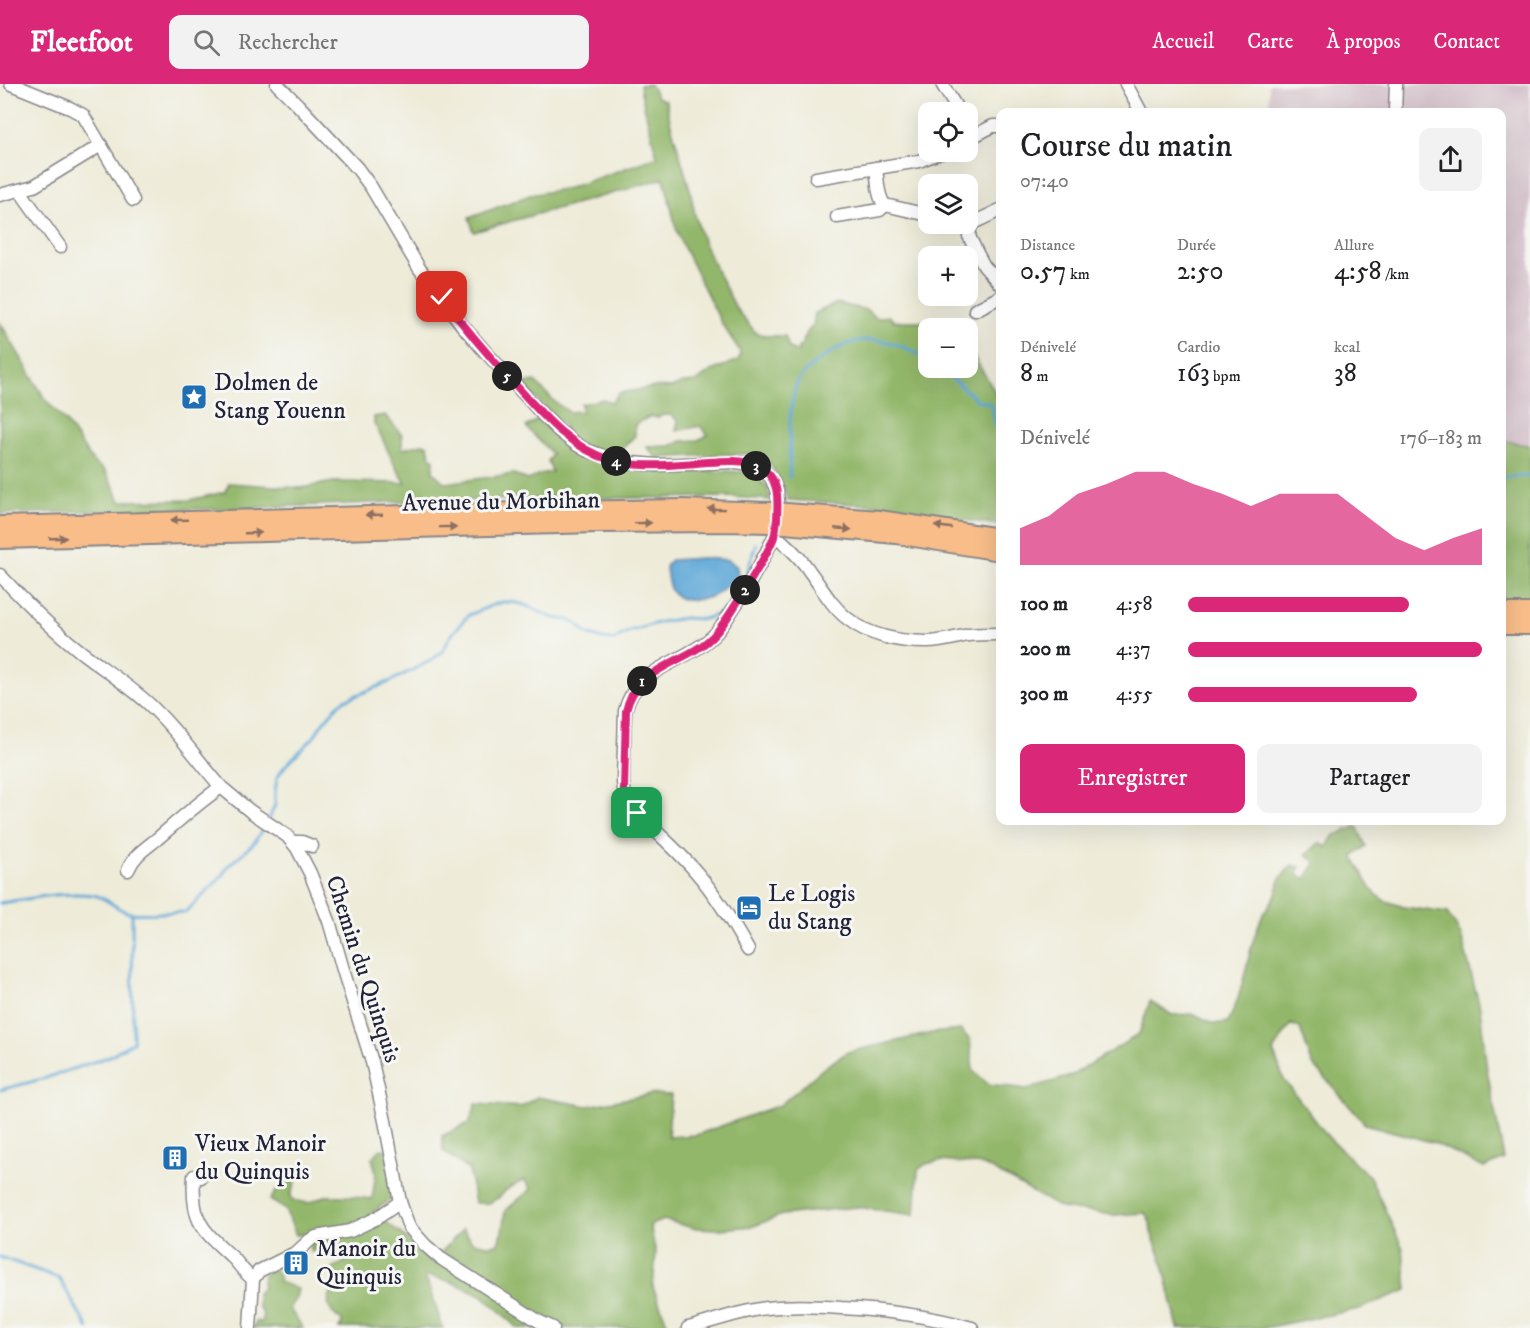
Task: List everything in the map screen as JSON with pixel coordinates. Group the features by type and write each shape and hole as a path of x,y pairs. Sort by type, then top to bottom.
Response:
{"highway":[{"name":"Avenue du Morbihan","path":"0,525 694,508 896,535 996,551"},
{"name":"Avenue du Morbihan","path":"0,540 599,524 723,523 849,516 891,520 996,536"},
{"path":"1506,612 1530,612"},
{"path":"1506,626 1530,626"}],"street":[{"path":"10,84 78,112 87,120 133,200"},
{"path":"277,84 357,168 371,187 419,268 462,325 558,430 586,450 610,460 656,465 736,462 760,467 771,478 777,491 778,521 753,577 721,626 708,641 697,650 650,674 633,691 626,711 623,782 627,802 698,874 719,902 748,950"},
{"path":"942,84 953,102"},
{"path":"1126,84 1139,108"},
{"path":"1395,108 1396,84"},
{"path":"978,131 996,126"},
{"path":"0,195 40,183 101,145"},
{"path":"816,178 918,161"},
{"path":"876,168 881,199 885,206 918,213"},
{"path":"21,190 60,247"},
{"path":"837,217 880,210 885,206"},
{"path":"978,220 996,212"},
{"path":"969,234 984,266 996,280"},
{"path":"975,310 996,299"},
{"path":"778,521 823,590 846,618 863,629 886,637 928,642 970,635 996,634"},
{"name":"Chemin du Quinquis","path":"0,575 57,632 158,712 221,787 293,842 324,906 372,1062 400,1202 409,1227 432,1253 553,1328"},
{"path":"128,870 131,862 140,853 221,787"},
{"path":"293,842 302,842 312,846"},
{"path":"201,1177 194,1176 193,1195 202,1228 234,1259 243,1272 253,1279"},
{"path":"250,1328 253,1279 260,1271 297,1252 316,1237 350,1231 400,1202"},
{"path":"688,1328 751,1310 800,1306 877,1311 932,1319 972,1328"}],"shaded area":[{"path":"1269,84 1530,84 1530,471 1506,471 1506,108 1269,108"}],"green space":[{"path":"650,84 657,97 666,101 703,241 737,310 756,333 785,336 789,348 798,352 798,347 801,346 813,326 815,313 837,303 867,310 877,318 889,316 894,321 918,321 918,378 978,378 978,364 996,396 996,524 912,513 873,505 788,500 770,464 750,454 656,458 647,447 670,446 682,441 698,440 708,435 700,426 676,431 678,421 671,415 657,418 651,416 635,424 635,436 615,455 639,468 665,473 743,472 752,475 767,486 770,500 730,497 536,499 0,514 0,322 45,399 66,422 94,463 104,470 120,501 189,500 225,492 229,483 301,488 333,482 406,483 374,424 374,417 385,415 402,435 402,449 422,444 428,445 430,456 434,460 433,472 445,483 514,474 528,480 552,472 548,461 552,454 526,427 540,418 558,438 565,427 522,384 534,381 569,412 582,411 581,404 603,399 612,402 619,393 656,387 671,388 683,383 696,382 711,371 739,360 740,351 722,324 681,242 664,178 474,232 469,218 530,195 569,188 657,157 640,85"},
{"path":"1506,441 1530,446 1530,600 1506,599"},
{"path":"1357,826 1366,846 1353,856 1372,890 1383,900 1404,907 1447,913 1462,939 1480,1008 1487,1070 1504,1159 1484,1168 1435,1143 1365,1124 1312,1063 1300,1028 1291,1024 1273,1051 1284,1080 1329,1138 1370,1177 1403,1249 1407,1290 1359,1309 1269,1327 1178,1328 1162,1260 1151,1232 1150,1221 1145,1213 1114,1215 1061,1208 984,1165 940,1161 926,1164 918,1170 915,1215 856,1207 782,1215 754,1226 721,1229 693,1228 664,1220 650,1225 656,1254 653,1287 669,1328 518,1328 483,1296 452,1282 425,1275 443,1328 339,1328 342,1321 332,1313 328,1304 336,1284 332,1269 348,1260 340,1250 319,1248 311,1252 309,1245 319,1234 296,1235 285,1209 270,1200 277,1190 290,1181 296,1182 291,1194 292,1200 308,1203 325,1196 372,1199 376,1173 372,1158 381,1149 386,1150 396,1196 373,1212 432,1262 463,1229 472,1242 497,1244 502,1233 505,1211 531,1189 524,1180 489,1203 475,1203 469,1170 443,1151 442,1136 469,1123 476,1104 521,1107 537,1097 588,1106 651,1094 671,1095 668,1137 696,1135 780,1105 826,1066 848,1052 932,1033 961,1030 970,1040 973,1071 988,1084 1027,1089 1071,1076 1139,1034 1150,1001 1172,1015 1195,1014 1213,1024 1228,1022 1235,1006 1258,927 1276,895 1279,880 1292,865 1300,867 1297,874 1305,879 1316,862 1306,855 1319,843 1327,847 1333,836"},
{"path":"274,1268 279,1276 279,1282 298,1289 296,1298 289,1308 303,1328 253,1328 256,1321 261,1323 263,1313 258,1307 257,1293 263,1288 264,1275"}],"water":[{"path":"702,558 729,560 737,567 738,575 720,592 712,596 693,600 676,596 669,587 666,565 671,560"}],"waterway":[{"path":"789,478 790,429 794,391 798,381 808,369 844,346 868,340 895,344 918,354"},
{"path":"952,378 977,400 991,404 996,426"},
{"path":"1506,477 1530,476"},
{"path":"745,579 756,544"},
{"path":"269,819 275,805 277,777 314,737 337,706 345,700 389,682 430,661 442,652 450,637 469,615 502,602 512,602 525,605 553,618 569,620 587,634 614,640 627,632 661,622 684,618 704,619 716,615 724,611 734,597"},
{"path":"0,903 46,896 81,894 98,896 130,913 186,912 222,876 228,866 254,843 265,825"},
{"path":"0,1090 46,1078 108,1057 133,1042 132,913"},
{"path":"0,1257 59,1278 88,1328"}],"place":[{"name":"Dolmen de Stang Youenn","path":"194,397"},
{"name":"Le Logis du Stang","path":"749,908"},
{"name":"Vieux Manoir du Quinquis","path":"175,1158"},
{"name":"Manoir du Quinquis","path":"296,1263"}],"route":[{"path":"442,297 462,325 543,415 567,438 586,450 610,460 639,465 744,462 760,467 768,473 776,487 778,501 775,535 753,577 721,626 697,650 650,674 633,691 628,700 623,782 627,802 637,813"}]}
